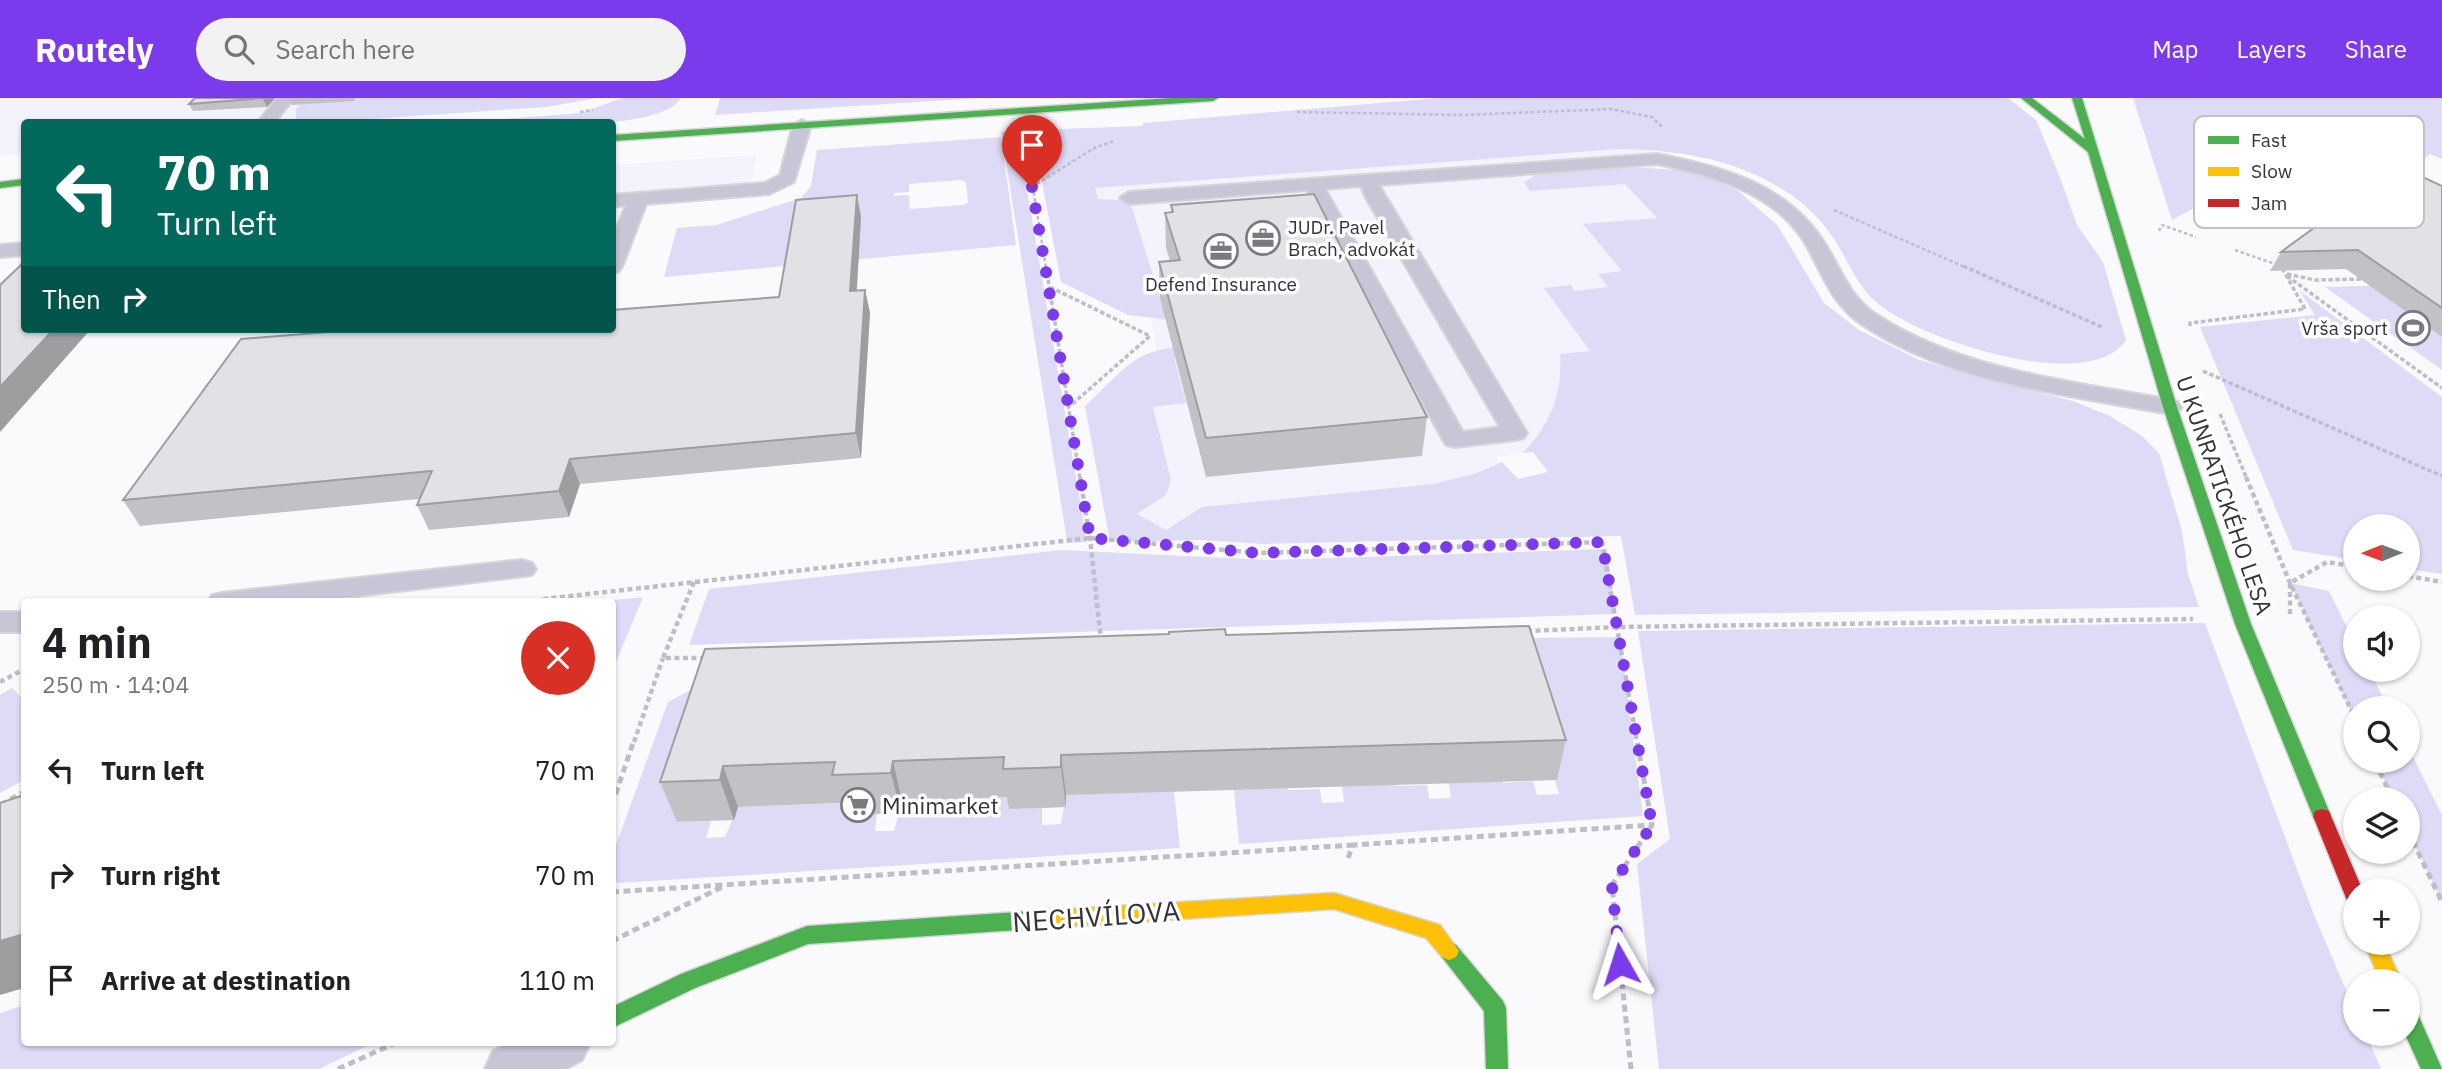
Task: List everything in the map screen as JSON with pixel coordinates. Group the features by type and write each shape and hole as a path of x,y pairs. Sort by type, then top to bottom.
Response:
{"street":[{"path":"616,138 1213,98"},
{"path":"2026,98 2092,150"},
{"name":"U KUNRATICKÉHO LESA","path":"2077,98 2152,350 2243,624 2348,878"},
{"path":"0,185 21,182"},
{"name":"NECHVÍLOVA","path":"616,1016 688,981 807,935 1334,901 1433,931 1495,1008 1497,1069"},
{"path":"2420,1043 2432,1069"},
{"path":"512,1069 557,1046"}],"lane":[{"path":"268,119 286,98"},
{"path":"616,201 769,188 788,178 802,125"},
{"path":"1129,198 1657,159 1726,175 1758,189 1782,205 1805,227 1818,248 1831,279 1849,303 1870,320 1895,334 1957,361 2170,407"},
{"path":"1314,184 1455,439 1515,433 1374,198 1368,181"},
{"path":"616,257 638,200"},
{"path":"0,251 21,249"},
{"path":"258,598 522,569"},
{"path":"0,622 21,622"}],"path":[{"path":"1026,140 1090,538 1101,649"},
{"path":"1032,187 1094,148 1118,140"},
{"path":"2157,235 2162,225 2196,237"},
{"path":"2235,250 2282,266"},
{"path":"2193,335 2190,323 2305,309 2283,273 2284,258"},
{"path":"2283,273 2315,280 2370,279"},
{"path":"2283,273 2442,388"},
{"path":"1049,286 1150,336 1069,406"},
{"path":"2152,350 2442,476"},
{"path":"2200,359 2208,384"},
{"path":"2218,409 2290,583 2344,696"},
{"path":"551,598 1090,538 1258,553 1602,542 1652,825 1612,886 1631,1069"},
{"path":"2290,583 2327,562 2343,565"},
{"path":"2420,578 2442,582"},
{"path":"616,794 663,659 694,582"},
{"path":"2290,583 2290,620"},
{"path":"1521,631 1618,627 2194,619"},
{"path":"663,659 718,657"},
{"path":"0,682 21,671"},
{"path":"0,805 21,794"},
{"path":"616,892 1652,825"},
{"path":"1334,901 1353,845"},
{"path":"2420,856 2442,902"},
{"path":"616,939 726,885"},
{"path":"338,1069 388,1046"}],"shaded area":[{"path":"0,98 305,98 296,109 296,119 21,119 21,154 0,156"},
{"path":"305,98 597,98 547,107 369,119 296,119 296,109"},
{"path":"622,98 681,98 668,109 645,117 616,122 616,119 506,119 581,113"},
{"path":"720,98 981,98 715,115"},
{"path":"1439,98 2008,98 2036,120 2077,225 2103,262 2126,340 2107,356 2078,363 2042,362 2003,356 1927,331 1897,317 1876,302 1860,284 1822,223 1782,189 1763,178 1724,163 1683,154 1640,150 1619,149 1095,188 1098,199 1121,200 1132,208 1162,304 1238,309 1162,319 1128,315 1061,282 1032,130 1143,126 1143,123"},
{"path":"2133,98 2442,98 2442,159 2430,154 2424,158 2424,116 2194,116 2194,208 2172,220"},
{"path":"1017,131 1087,542 1067,543 1001,132"},
{"path":"1001,137 1016,245 664,277 677,228 716,225 801,198 811,186 817,150","holes":["961,180 966,182 968,203 963,205 910,209 909,195 894,196 895,193 909,192 909,184"]},
{"path":"1619,149 1654,150 1656,169 1783,301 1524,452 1497,457 1499,464 1477,473 1433,484 1202,507 1166,530 1136,515 1166,495 1171,480 1153,406 1157,351 1151,319 1162,304 1109,198 1098,199 1095,188"},
{"path":"757,155 751,184 616,194 616,165"},
{"path":"1627,167 1678,170 1712,179 1737,190 1778,226 1824,303 1859,330 1917,359 2073,401 2110,416 2142,436 2159,453 2182,531 2188,574 2199,607 1635,615 1621,536 1263,544 1200,540 1110,542 1085,406 1134,361 1161,350 1191,347 1252,350 1174,358 1186,403 1153,407 1171,480 1166,495 1137,514 1166,530 1202,507 1433,484 1477,473 1502,462 1518,479 1548,472 1533,452 1523,453 1541,431 1553,408 1559,382 1560,354 1590,351 1544,288 1571,285 1575,291 1608,287 1598,274 1622,271 1583,224 1657,218 1625,184 1530,191 1524,182 1536,175"},
{"name":"Vrša sport","path":"2442,284 2442,370 2325,287"},
{"path":"2299,290 2442,397 2442,574 2420,571 2420,514 2343,514 2343,558 2293,550 2200,327 2315,315"},
{"path":"1607,549 1616,614 689,645 709,589 1061,550 1268,560"},
{"path":"2290,583 2329,591 2343,619 2343,682 2375,682 2382,696 2344,696"},
{"path":"643,597 616,662 616,600"},
{"path":"2205,623 2314,915 2343,983 2343,1046 2371,1046 2381,1069 1659,1069 1637,864 1670,839 1638,631"},
{"path":"1620,637 1643,816 1239,844 1233,780 1286,778 1288,790 1320,789 1322,803 1344,802 1341,776 1394,774 1397,786 1427,785 1429,799 1451,798 1447,772 1500,770 1503,783 1533,781 1537,795 1559,794 1513,638"},
{"path":"740,664 677,822 711,821 706,838 725,837 738,807 847,803 844,815 877,814 875,831 894,831 902,801 1010,797 1042,808 1042,825 1061,824 1066,795 1174,791 1180,848 618,883 616,845 668,702"},
{"path":"12,688 21,697 21,782 0,793 0,695"},
{"path":"2420,771 2442,815 2442,902 2420,856 2420,787 2387,787 2381,773"},
{"path":"21,1006 21,1046 367,1046 319,1069 0,1069 0,1013"}],"building":[{"path":"195,98 264,98 189,104"},
{"path":"2424,178 2442,186 2442,308 2358,250 2281,252 2314,228 2424,228"},
{"path":"1314,194 1427,417 1206,438 1159,262 1180,260 1165,213 1173,212 1171,205"},
{"path":"857,195 850,291 865,290 856,433 570,459 559,491 417,505 432,471 123,500 241,339 316,333 616,333 616,310 779,297 796,200"},
{"path":"21,265 21,333 50,333 0,387 0,285"},
{"path":"1529,626 1566,740 1061,755 1061,767 1037,768 1003,769 1004,757 893,761 891,773 832,775 835,762 723,766 720,780 660,782 705,649 1169,634 1225,629 1226,635"},
{"path":"21,796 21,935 0,941 0,803"}],"traffic: fast":[{"path":"616,138 1213,98"},
{"path":"2026,98 2092,150"},
{"path":"2077,98 2170,407 2243,624 2322,816"},
{"path":"0,185 21,182"},
{"path":"616,1016 688,981 807,935 1032,920"},
{"path":"1449,951 1495,1008 1497,1069"},
{"path":"2420,1043 2432,1069"}],"traffic: slow":[{"path":"1032,920 1334,901 1433,931 1449,951"},
{"path":"2380,955 2386,969"}],"traffic: jam":[{"path":"2322,816 2348,878"}],"place":[{"name":"JUDr. Pavel Brach, advokát","path":"1263,238"},
{"name":"Defend Insurance","path":"1221,251"},
{"name":"Vrša sport","path":"2413,328"},
{"name":"Minimarket","path":"858,805"}],"route":[{"path":"1032,187 1090,538 1258,553 1602,542 1652,825 1612,886 1620,964"}]}
